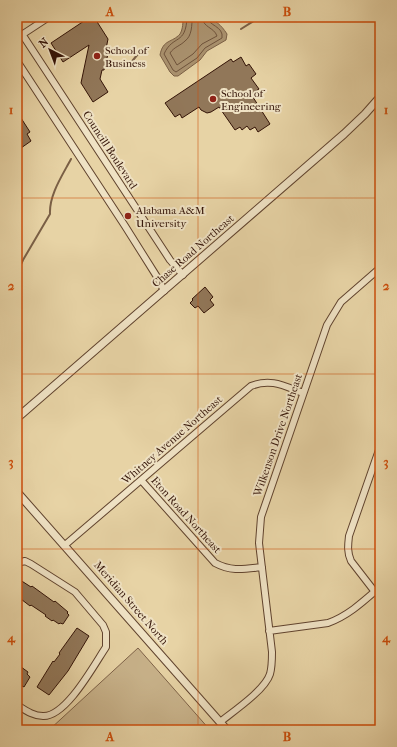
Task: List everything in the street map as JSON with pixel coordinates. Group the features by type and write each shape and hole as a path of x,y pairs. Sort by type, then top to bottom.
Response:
{"street":[{"path":"20,36 49,17"},
{"name":"Councill Boulevard","path":"20,36 170,260 183,275"},
{"path":"17,61 125,226 159,280 164,291"},
{"name":"Chase Road Northeast","path":"17,418 344,134 380,97"},
{"name":"Wilkenson Drive Northeast","path":"220,722 256,693 265,684 270,676 272,665 270,631 259,543 261,517 327,325 341,302 380,268"},
{"name":"Whitney Avenue Northeast","path":"65,545 251,386 261,382 271,382 303,393"},
{"path":"270,631 328,623 337,620 345,616 377,589 351,561 348,555 348,547 349,536 380,447"},
{"name":"Eton Road Northeast","path":"141,480 215,563 226,568 244,569 262,567"},
{"name":"Meridian Street North","path":"17,492 227,730"},
{"path":"17,563 25,561 31,564 75,592 103,625 107,640 106,647 72,697 58,711 44,717 36,715 17,705"}],"shaded area":[{"path":"138,648 210,730 49,730"}],"water":[{"path":"183,17 208,18 218,23 227,34 226,40 207,51 200,60 178,76 174,76 160,55 163,46 180,34"}],"building":[{"name":"School of Business","path":"90,17 94,17 108,39 106,49 109,50 100,79 108,92 93,102 81,83 89,45 63,62 51,43"},
{"name":"School of Engineering","path":"241,57 246,66 249,64 256,74 251,78 259,89 251,94 270,124 258,132 255,127 250,130 247,126 242,130 240,127 235,130 219,107 207,113 199,107 182,118 180,114 175,117 165,103 231,59 233,62"},
{"path":"21,118 30,132 27,134 31,141 21,148 17,142 17,121"},
{"path":"205,287 213,297 210,300 214,305 204,313 198,306 195,308 190,303 193,300 192,299"},
{"path":"17,578 31,587 32,586 54,602 55,601 68,612 67,613 69,615 63,624 59,624 53,620 52,621 45,616 46,615 31,605 30,606 17,596"},
{"path":"77,628 89,636 68,671 49,695 37,687 53,661 54,662 60,654 59,653"},
{"path":"17,664 28,672 27,674 30,677 24,687 17,683"}],"waterway":[{"path":"241,29 260,17"},
{"path":"129,65 138,54"},
{"path":"17,273 50,214 50,207 54,193 71,159"}],"place":[{"name":"School of Business","path":"97,56"},
{"name":"School of Engineering","path":"213,99"},
{"name":"Alabama A&M University","path":"128,216"}]}
